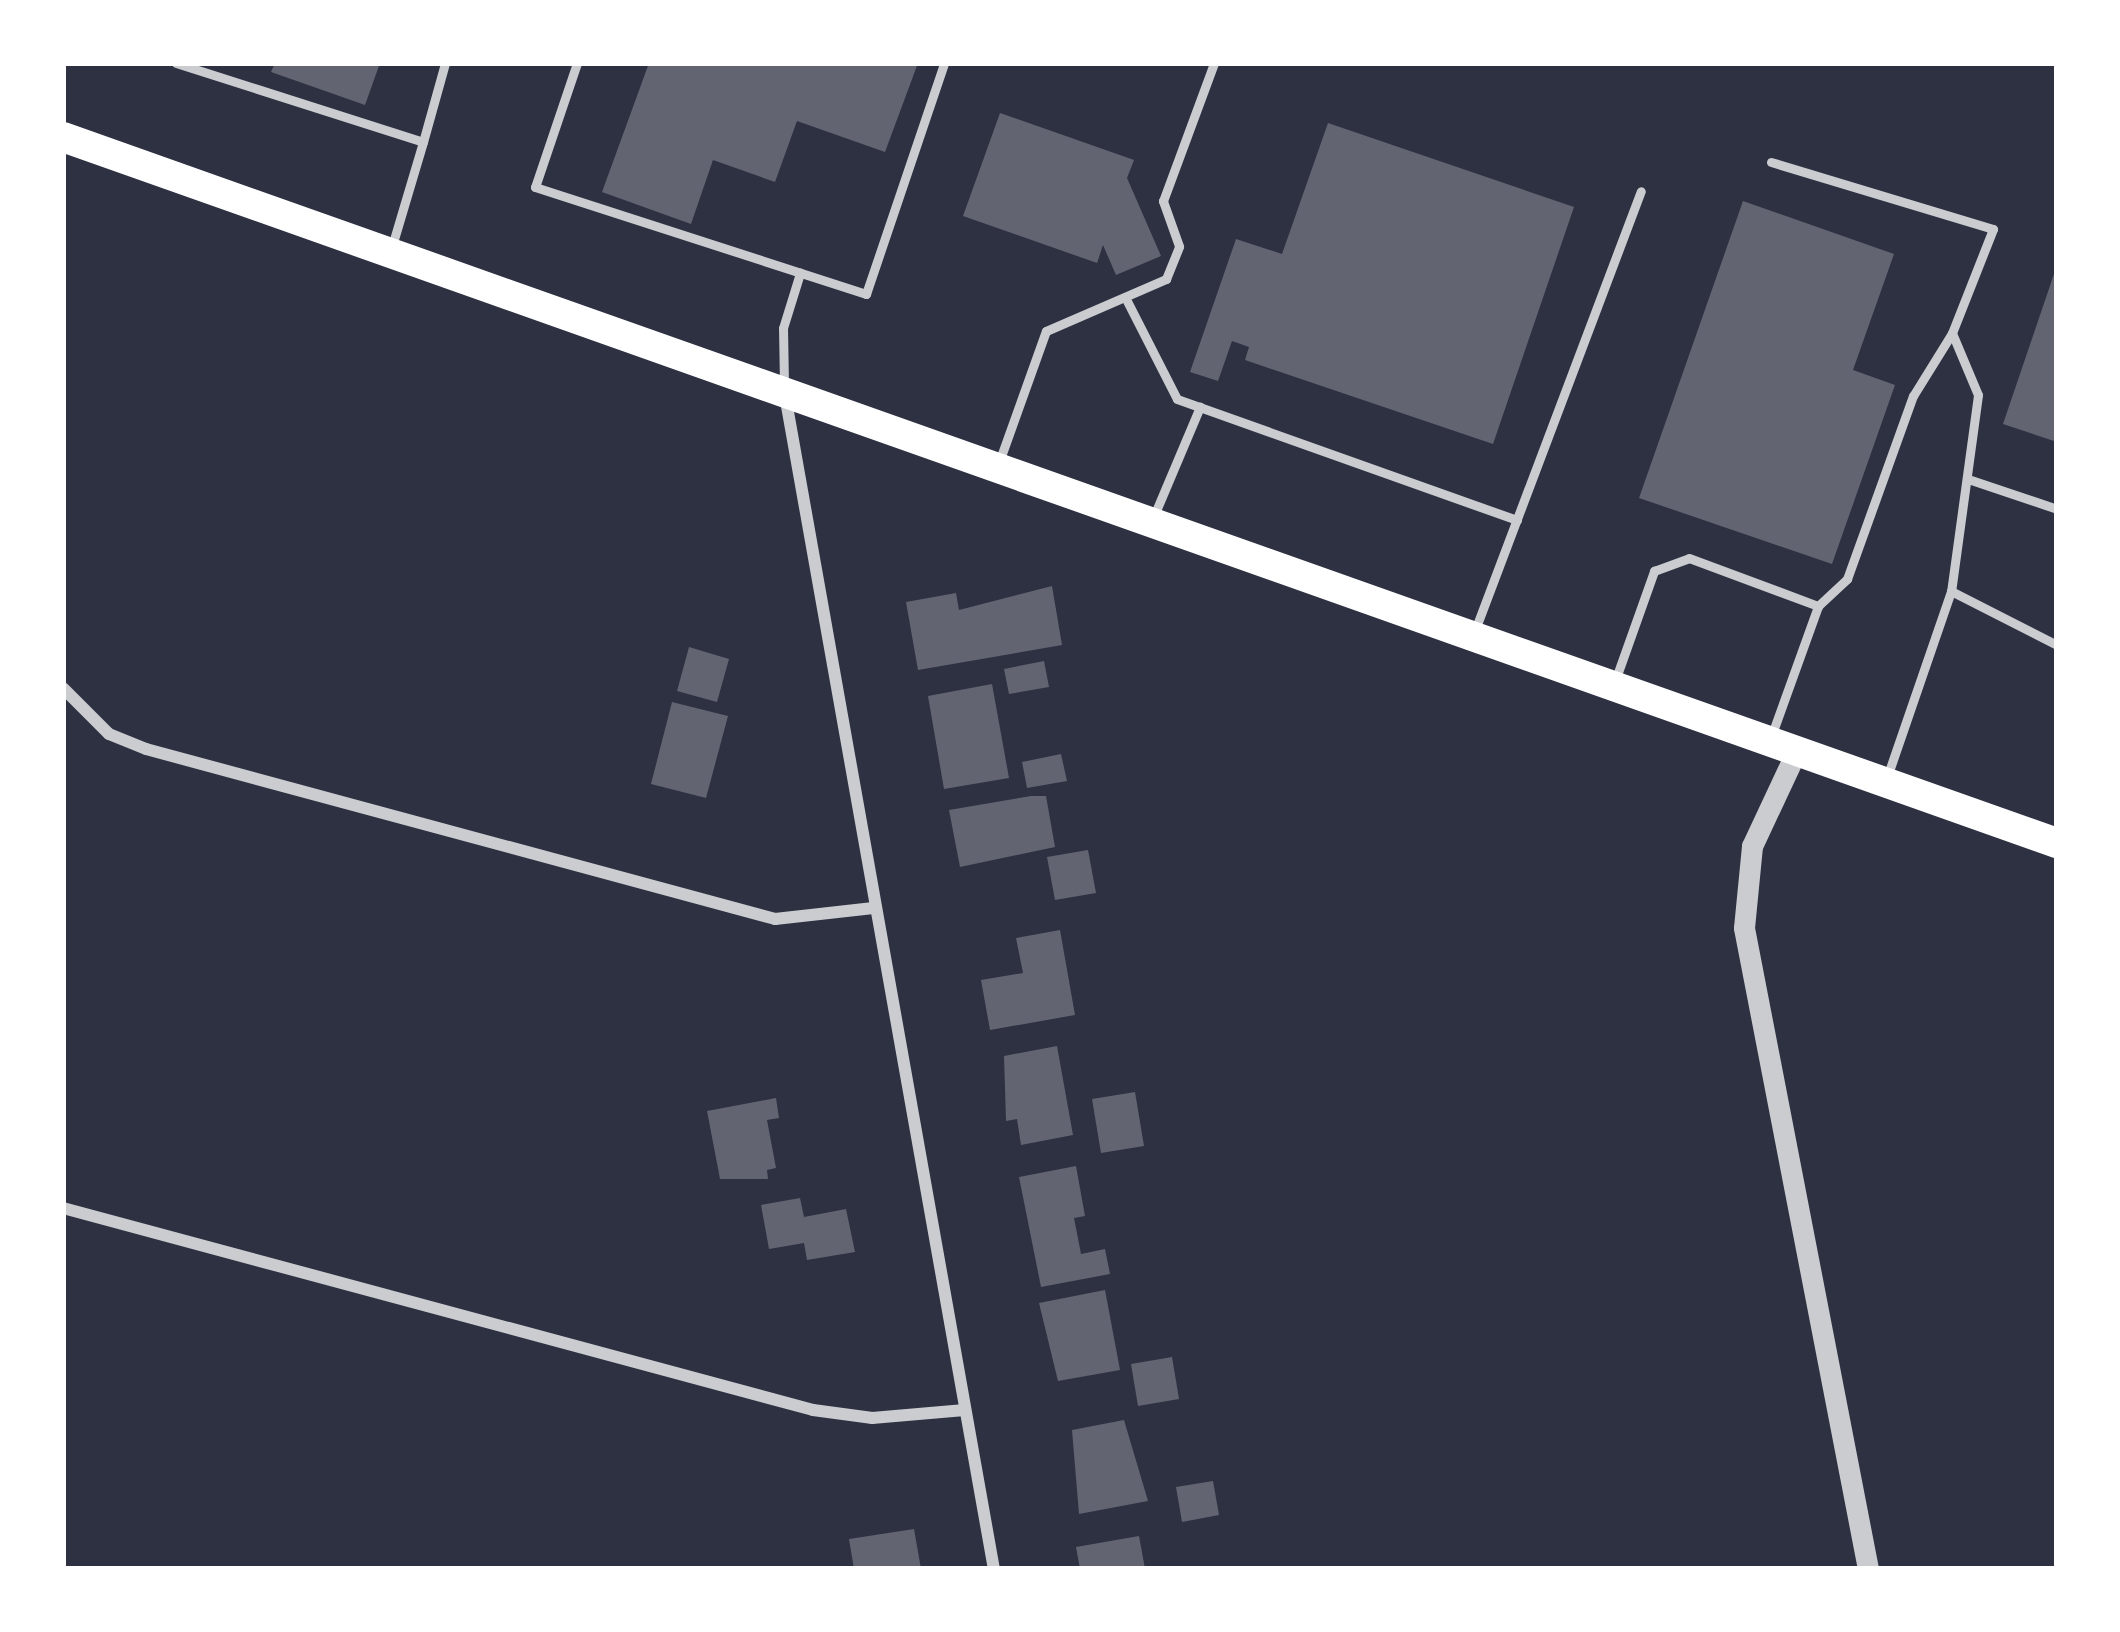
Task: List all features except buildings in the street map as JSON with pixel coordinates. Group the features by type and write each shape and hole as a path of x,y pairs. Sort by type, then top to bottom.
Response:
{"main road":[{"path":"63,137 2057,842"}],"street":[{"path":"784,389 994,1569"},
{"path":"63,688 109,734 258,779 775,919 873,908"},
{"path":"1783,745 1751,846 1744,928 1868,1569"},
{"path":"63,1208 813,1410 872,1418 965,1411"}],"lane":[{"path":"176,63 422,142"},
{"path":"391,251 445,63"},
{"path":"577,63 535,187 866,294 944,63"},
{"path":"997,466 1046,331 1166,279 1179,246 1163,201 1214,63"},
{"path":"1771,162 1993,230 1952,333 1913,396 1847,579 1818,606 1783,745"},
{"path":"1473,635 1641,191"},
{"path":"784,389 783,328 800,273"},
{"path":"1125,297 1177,399 1517,520"},
{"path":"1885,781 1951,591 1971,479 1978,395 1952,333"},
{"path":"1152,520 1200,407"},
{"path":"1971,479 2057,509"},
{"path":"1613,684 1654,571 1689,558 1818,606"},
{"path":"1951,591 2057,645"}]}
